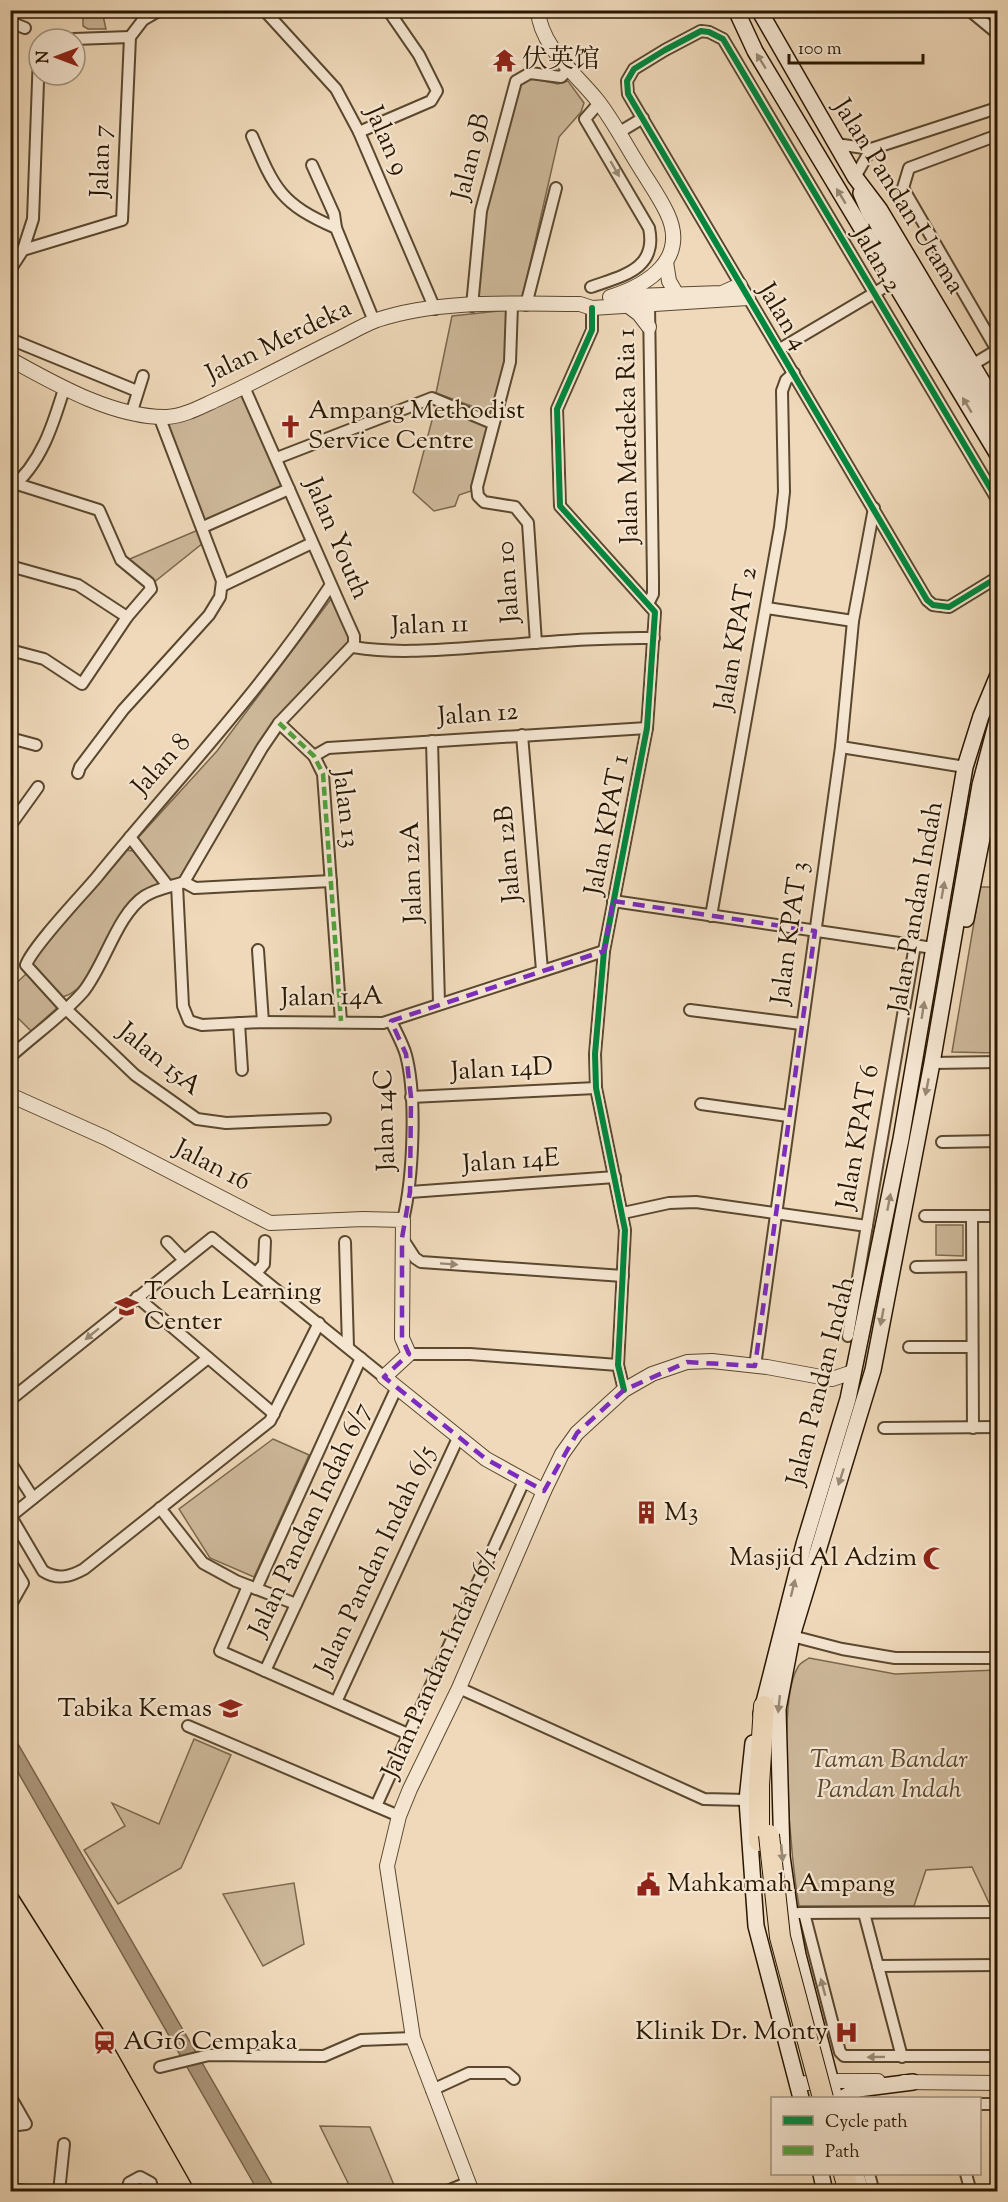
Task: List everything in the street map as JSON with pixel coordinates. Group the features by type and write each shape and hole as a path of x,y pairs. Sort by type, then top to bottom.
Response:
{"highway":[{"path":"764,1706 759,1785 764,1838 780,1937 827,2090"},
{"path":"777,1732 770,1754 762,1890 773,1956 812,2097"},
{"path":"832,2175 837,2192"},
{"path":"844,2175 849,2192"}],"main road":[{"name":"Jalan Pandan Utama","path":"736,10 755,51 998,455"},
{"name":"Jalan Pandan Utama","path":"759,10 855,177 880,210 972,365 993,411"},
{"path":"814,107 804,105 799,115 815,143 816,154"},
{"path":"855,177 869,212 993,411 998,429"},
{"name":"Jalan Pandan Indah","path":"799,2091 756,1926 747,1800 752,1746 804,1544 848,1399 901,1139 965,767 981,716 998,675"},
{"path":"950,953 980,785 998,717"},
{"name":"Jalan Pandan Indah","path":"827,2090 797,1913 782,1856 777,1732 780,1689 792,1636 873,1370 932,1063 950,953 960,940 975,882 998,757"},
{"path":"781,2023 789,2029 799,2030 810,2023 814,2014"},
{"path":"845,2097 858,2089 913,2082"},
{"path":"821,2175 825,2192"},
{"path":"856,2175 861,2192"}],"street":[{"path":"87,39 129,37 143,20 160,10"},
{"name":"Jalan 9","path":"264,10 336,89 358,132 435,309"},
{"path":"358,132 431,101 437,91 419,55 387,10"},
{"path":"538,10 545,36 599,103 668,214 671,242 666,262 648,294"},
{"path":"969,10 998,34"},
{"path":"10,22 25,28"},
{"name":"Jalan 4","path":"723,39 709,32 693,33 634,69 627,81 627,87 740,285 927,600 940,607 955,605 998,577"},
{"name":"Jalan 7","path":"23,250 122,220 129,37"},
{"name":"Jalan 2","path":"723,39 998,501"},
{"name":"Jalan 9B","path":"472,306 481,211 516,81 530,74 561,77 570,68"},
{"path":"10,270 23,250 33,219 38,87"},
{"path":"591,287 616,280 633,270 647,256 651,242 649,228 585,119 599,103"},
{"path":"836,144 871,149 996,110"},
{"path":"618,133 643,118"},
{"path":"972,365 997,351 903,188 909,168 998,135"},
{"path":"252,136 268,175 284,198 310,217 336,228"},
{"path":"855,177 871,149"},
{"path":"312,165 334,214 336,228 374,321"},
{"name":"Jalan 10","path":"536,643 528,523 515,507 484,502 478,496 477,487 492,423 510,362 519,305 556,188"},
{"path":"627,305 639,314 649,327 655,315 671,298 666,262"},
{"path":"780,349 893,282"},
{"name":"Jalan Merdeka","path":"671,298 722,293 740,285"},
{"name":"Jalan Merdeka","path":"586,306 588,299 648,294 671,298 748,298"},
{"name":"Jalan Merdeka","path":"10,359 64,389 132,411 174,416 244,387 374,321 435,309 472,306 627,305 648,294"},
{"name":"Jalan Merdeka Ria 1","path":"648,294 653,580 653,594 649,602"},
{"path":"586,306 592,330 557,409 560,506 649,602"},
{"path":"10,339 137,392"},
{"name":"Jalan KPAT 2","path":"711,916 767,608 784,492 782,391 786,380 794,374"},
{"path":"132,411 143,375"},
{"name":"Jalan Youth","path":"244,387 354,636 353,645"},
{"path":"10,650 44,659 82,684 128,617 148,594 151,586 121,560 99,510 14,487 44,443 64,389"},
{"path":"277,458 432,399 492,423"},
{"path":"78,773 123,710 209,615 220,597 222,586 203,526 159,416"},
{"path":"203,526 289,489"},
{"name":"Jalan KPAT 3","path":"755,1366 841,747 854,621 874,508"},
{"path":"222,586 312,543"},
{"path":"10,566 78,585 128,617"},
{"name":"Jalan 8","path":"28,970 28,960 243,705 302,629 330,586"},
{"name":"Jalan KPAT 1","path":"624,1390 618,1365 625,1230 596,1088 594,1054 604,951 647,728 656,612 649,602"},
{"path":"767,608 854,621"},
{"name":"Jalan 11","path":"353,645 390,651 654,638"},
{"path":"10,1057 66,1009 83,991 105,959 130,911 143,897 176,884 261,747 279,723 353,645"},
{"name":"Jalan 13","path":"279,723 315,756 323,774 341,1021"},
{"name":"Jalan 12","path":"315,756 328,748 647,728"},
{"name":"Jalan 12B","path":"522,735 542,970"},
{"path":"10,738 36,745"},
{"name":"Jalan 12A","path":"432,741 439,1003"},
{"path":"841,747 965,767"},
{"path":"10,826 38,787"},
{"path":"130,837 176,884"},
{"name":"Jalan 13","path":"176,884 195,888 331,881"},
{"name":"Jalan 14A","path":"176,884 183,1006 189,1021 202,1025 391,1021 439,1003 604,951"},
{"path":"613,901 933,948"},
{"name":"Jalan KPAT 6","path":"848,1336 915,945"},
{"path":"258,950 263,1022"},
{"name":"Jalan 15A","path":"28,970 66,1009 151,1088 197,1119 226,1123 325,1119"},
{"path":"690,1010 801,1024"},
{"name":"Jalan 14C","path":"391,1021 406,1054 411,1097 410,1192 403,1220"},
{"path":"239,1023 242,1070"},
{"path":"932,1063 998,1062"},
{"name":"Jalan 14D","path":"411,1097 596,1088"},
{"name":"Jalan 16","path":"10,1095 106,1138 270,1223 403,1220"},
{"path":"701,1104 788,1116"},
{"path":"942,1143 998,1141"},
{"name":"Jalan 14E","path":"410,1192 615,1177"},
{"path":"623,1213 669,1203 696,1202 867,1226"},
{"path":"925,1216 998,1216"},
{"path":"972,1216 973,1428"},
{"path":"403,1220 402,1338 409,1354"},
{"path":"10,1400 212,1238 257,1272 486,1460 544,1491"},
{"path":"402,1238 415,1258 421,1262 623,1276"},
{"path":"168,1242 184,1260"},
{"path":"257,1272 264,1264 265,1242"},
{"path":"345,1242 348,1347"},
{"path":"916,1267 972,1266"},
{"path":"137,1297 274,1414"},
{"path":"208,1358 11,1516 38,1563 51,1576 74,1575 84,1569 270,1420 319,1323"},
{"path":"909,1347 972,1347"},
{"path":"384,1377 409,1354 470,1354 618,1365"},
{"name":"Jalan Pandan Indah 6/7","path":"361,1358 220,1651 265,1671 397,1387"},
{"name":"Jalan Pandan Indah 6/1","path":"471,2187 413,2038 387,1866 399,1816 459,1688 544,1491 562,1454 577,1433 624,1390 652,1374 687,1362 755,1366 832,1379 854,1372"},
{"path":"832,1379 842,1387 848,1399"},
{"path":"884,1428 998,1427"},
{"name":"Jalan Pandan Indah 6/5","path":"336,1702 458,1438"},
{"path":"10,1462 33,1498"},
{"path":"376,1806 524,1481"},
{"path":"160,1508 203,1563 252,1587 296,1604"},
{"path":"10,1561 22,1583 10,1606"},
{"path":"792,1636 860,1653 895,1658 998,1658"},
{"path":"265,1671 408,1734"},
{"path":"459,1688 704,1799 747,1800"},
{"path":"188,1726 399,1816"},
{"path":"998,1912 797,1913 840,2052 850,2057 998,2056"},
{"path":"864,1913 902,2057"},
{"path":"878,1966 998,1965"},
{"path":"160,2067 203,2057 324,2056 361,2040 413,2038"},
{"path":"432,2090 469,2073 507,2073 514,2079"},
{"path":"799,2091 913,2082 998,2083"},
{"path":"10,2096 26,2124 10,2126"},
{"path":"981,2104 998,2104"},
{"path":"59,2192 64,2144"},
{"path":"869,2175 874,2192"},
{"path":"966,2175 971,2192"},
{"path":"127,2192 129,2183 140,2177 151,2183 152,2192"},
{"path":"445,2192 471,2187"},
{"path":"10,2189 34,2192"}],"highlighted area":[{"path":"613,901 815,931 755,1366 687,1362 624,1390 577,1433 544,1491 486,1459 384,1377 409,1354 402,1338 402,1238 410,1192 411,1097 406,1054 391,1021 604,951"}],"green space":[{"path":"83,11 102,11 106,29 88,29 83,26"},
{"path":"530,78 558,84 568,81 584,103 581,112 559,137 522,299 478,301 482,230 518,87"},
{"path":"508,310 507,360 493,414 436,393 452,316"},
{"path":"240,394 274,457 286,486 204,522 167,420"},
{"path":"436,405 488,427 471,491 459,495 455,506 434,511 413,492"},
{"path":"198,530 203,543 153,583 125,561"},
{"path":"331,599 349,636 348,645 274,721 184,877 169,880 136,840 217,751"},
{"path":"126,850 133,851 160,883 136,898 93,971 71,993 60,997 32,969 34,957"},
{"path":"980,887 995,887 997,1053 952,1052"},
{"path":"26,974 58,1007 31,1031 11,1011 11,988"},
{"path":"936,1225 963,1225 963,1256 936,1255"},
{"path":"273,1439 309,1455 254,1577 210,1558 179,1509"},
{"name":"Taman Bandar Pandan Indah","path":"809,1658 895,1674 997,1670 997,1904 990,1905 972,1867 926,1870 914,1906 799,1906 789,1820 788,1713 791,1686 798,1667"},
{"path":"194,1739 231,1755 181,1868 118,1904 84,1850 125,1826 112,1803 159,1824"},
{"path":"294,1883 304,1944 263,1966 223,1894"},
{"path":"320,2126 370,2127 396,2190 352,2191"}],"shaded area":[{"path":"10,1730 276,2191 258,2191 11,1760"}],"tram line":[{"path":"10,1882 108,2037 196,2192"}],"marked path":[{"path":"279,723 314,756 323,774 341,1021"}],"cycle path":[{"path":"998,501 723,39 701,31 634,69 627,81 628,94 927,600 933,605 949,607 998,577"},
{"path":"592,308 592,330 557,409 560,506 655,612 647,728 604,951 595,1054 596,1088 625,1230 618,1365 624,1390"}],"place":[{"name":"伏英馆","path":"504,60"},
{"name":"Ampang Methodist Service Centre","path":"290,426"},
{"name":"Touch Learning Center","path":"126,1307"},
{"name":"M3","path":"646,1513"},
{"name":"Masjid Al Adzim","path":"935,1558"},
{"name":"Tabika Kemas","path":"230,1709"},
{"name":"Mahkamah Ampang","path":"649,1884"},
{"name":"Klinik Dr. Monty","path":"846,2032"},
{"name":"AG16 Cempaka","path":"105,2042"}]}
